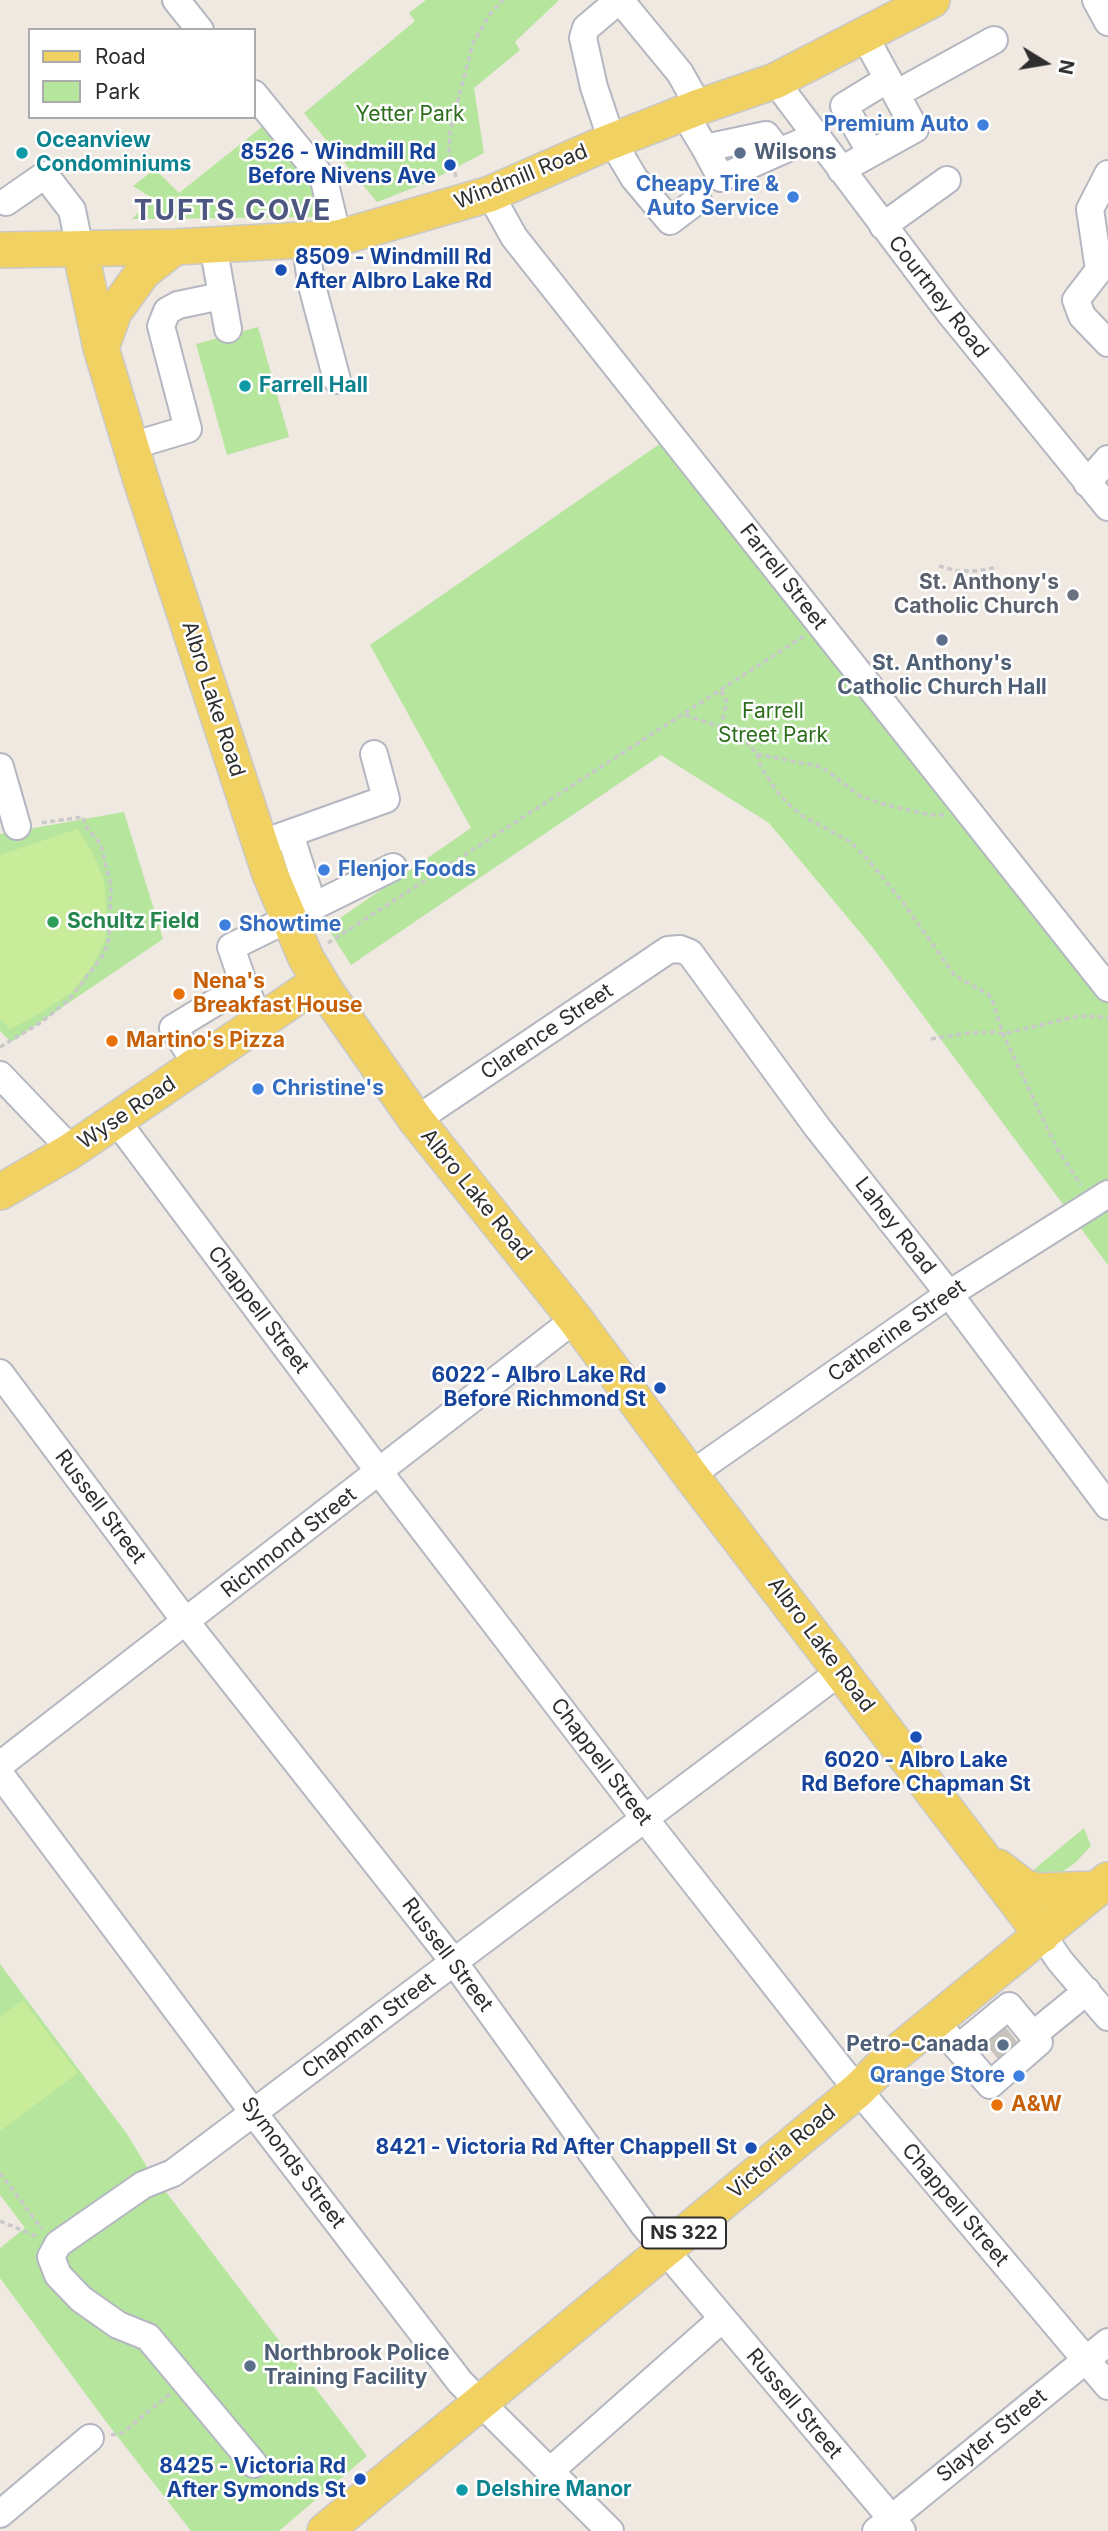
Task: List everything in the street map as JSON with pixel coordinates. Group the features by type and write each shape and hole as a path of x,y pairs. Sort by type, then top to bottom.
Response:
{"main road":[{"name":"Windmill Road","path":"0,250 176,247 321,239 482,197 612,141 775,81 932,0"},
{"path":"101,348 114,312 143,272 176,247"},
{"name":"Albro Lake Road","path":"80,249 101,348 131,446 301,912 313,970 416,1120 575,1319 692,1477 1042,1935"},
{"name":"Wyse Road","path":"0,1192 69,1152 198,1066 260,1022 313,970"},
{"path":"978,1852 1024,1887 1038,1891 1102,1884"},
{"name":"Victoria Road","path":"325,2531 858,2090 890,2058 1102,1884"}],"street":[{"path":"698,200 670,221 634,178 612,141 594,87 583,38 586,28 620,0 680,74 705,148 766,135 779,152 816,136"},
{"path":"1096,0 1108,22"},
{"path":"841,170 915,129 864,36"},
{"path":"871,153 844,106 994,40"},
{"name":"Courtney Road","path":"775,81 949,312 1108,507"},
{"path":"256,96 324,180 321,239 311,282 337,380"},
{"path":"1108,174 1090,209 1092,237 1099,262 1097,274 1076,300 1082,316 1108,343"},
{"path":"6,202 45,175 72,210 80,249"},
{"path":"883,226 947,180"},
{"name":"Farrell Street","path":"482,197 1108,988"},
{"path":"213,245 228,329"},
{"path":"131,446 188,429 161,326 167,310 221,296"},
{"path":"1087,483 1108,459"},
{"path":"275,839 386,799 374,754"},
{"path":"0,767 17,826"},
{"path":"260,1022 231,947 393,867"},
{"name":"Clarence Street","path":"416,1120 668,950 680,949"},
{"name":"Lahey Road","path":"680,949 690,953 817,1127 949,1294 1108,1506"},
{"path":"198,1066 173,1028 244,985"},
{"path":"0,1075 64,1142 69,1152"},
{"name":"Chappell Street","path":"116,1120 380,1473 645,1819 858,2090 1108,2386"},
{"name":"Catherine Street","path":"692,1477 703,1466 949,1294 1101,1198"},
{"name":"Richmond Street","path":"0,1765 380,1473 575,1319"},
{"name":"Russell Street","path":"0,1373 186,1622 454,1962 643,2224 890,2527"},
{"name":"Chapman Street","path":"56,2244 143,2185 173,2173 841,1671"},
{"name":"Symonds Street","path":"0,1774 253,2112 460,2382 610,2531"},
{"name":"Albro Lake Road","path":"1042,1935 1060,1961 1100,2000"},
{"path":"1024,2033 1100,2000"},
{"path":"935,2021 958,2048 984,2061 990,2085 1039,2042 1024,2033 1009,2006 958,2048"},
{"path":"56,2244 51,2257 58,2275 82,2299 118,2325 148,2337 254,2464"},
{"path":"550,2471 722,2319"},
{"name":"Slayter Street","path":"890,2527 1108,2342"},
{"path":"0,2514 90,2438"}],"path":[{"path":"482,197 456,179 449,150 450,131 473,43 490,14 503,0"},
{"path":"939,566 967,571 998,567"},
{"path":"313,970 685,715 822,625"},
{"path":"721,691 727,702 721,726"},
{"path":"685,715 741,734 757,754 761,768 781,797 801,815 849,841 864,855 902,901 956,976 988,994 1003,1034 1058,1150 1101,1198"},
{"path":"757,754 822,767 860,796 886,805 932,815 966,809"},
{"path":"0,1047 40,1023 69,1000 104,954 109,939 111,886 107,867 101,845 85,825 83,817 17,826"},
{"path":"931,1039 968,1034 1003,1034 1078,1016 1108,1017"},
{"path":"0,2173 56,2244"},
{"path":"0,2221 56,2244"},
{"path":"90,2438 122,2433 185,2382"}],"green space":[{"name":"Yetter Park","path":"426,0 559,0 515,42 520,50 474,88 484,153 426,183 377,202 304,113 415,21 409,13"},
{"path":"268,122 316,180 324,207 316,217 132,219 152,198 133,186 155,169 179,193"},
{"path":"258,327 289,437 227,455 196,344"},
{"name":"Farrell Street Park","path":"664,441 790,608 1108,996 1108,1265 873,948 769,823 661,755 351,965 327,927 471,828 370,645"},
{"name":"Schultz Field","path":"124,812 163,939 11,1042 0,1031 0,834"},
{"name":"Schultz Field","path":"77,829 91,850 104,880 105,940 93,965 72,992 10,1029 0,1019 0,855"},
{"path":"1084,1828 1091,1846 1075,1863 1062,1872 1039,1877 1031,1872"},
{"path":"0,1964 127,2134 147,2167 367,2456 279,2531 191,2531 0,2278 0,2248 25,2228 0,2195"},
{"path":"23,2000 78,2073 0,2131 0,2017"}],"tunnel":[{"path":"993,2053 1014,2036"}],"place":[{"name":"Premium Auto","path":"983,125"},
{"name":"Oceanview Condominiums","path":"22,153"},
{"name":"Wilsons","path":"740,153"},
{"name":"8526 - Windmill Rd Before Nivens Ave","path":"450,165"},
{"name":"Cheapy Tire & Auto Service","path":"793,197"},
{"name":"8509 - Windmill Rd After Albro Lake Rd","path":"281,270"},
{"name":"Farrell Hall","path":"245,386"},
{"name":"St. Anthony's Catholic Church","path":"1073,595"},
{"name":"St. Anthony's Catholic Church Hall","path":"942,640"},
{"name":"Flenjor Foods","path":"324,870"},
{"name":"Schultz Field","path":"53,922"},
{"name":"Showtime","path":"225,925"},
{"name":"Nena's Breakfast House","path":"179,994"},
{"name":"Martino's Pizza","path":"112,1041"},
{"name":"Christine's","path":"258,1089"},
{"name":"6022 - Albro Lake Rd Before Richmond St","path":"660,1388"},
{"name":"6020 - Albro Lake Rd Before Chapman St","path":"916,1737"},
{"name":"Petro-Canada","path":"1003,2045"},
{"name":"Qrange Store","path":"1019,2076"},
{"name":"A&W","path":"997,2105"},
{"name":"8421 - Victoria Rd After Chappell St","path":"751,2148"},
{"name":"Northbrook Police Training Facility","path":"250,2366"},
{"name":"8425 - Victoria Rd After Symonds St","path":"360,2479"},
{"name":"Delshire Manor","path":"462,2490"}],"district":[{"name":"TUFTS COVE","path":"233,212"}]}
